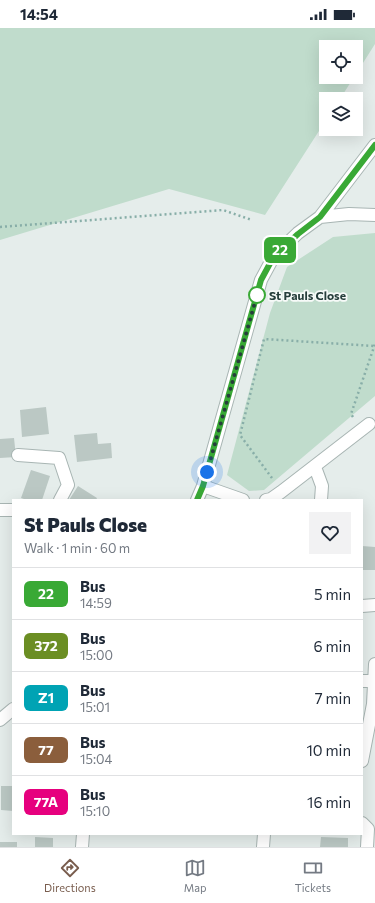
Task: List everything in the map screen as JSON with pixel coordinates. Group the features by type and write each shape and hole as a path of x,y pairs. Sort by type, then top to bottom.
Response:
{"street":[{"path":"197,499 203,486 261,280 274,256 298,234 320,217 375,145"},
{"path":"320,217 349,214 375,215"},
{"path":"268,499 281,492 315,467 369,424"},
{"path":"18,455 59,458 68,484 60,499"},
{"path":"315,467 322,486 321,499"},
{"path":"203,486 240,499"},
{"path":"0,510 12,510"},
{"path":"363,606 375,605"},
{"path":"363,756 374,704 368,681 375,664"},
{"path":"0,720 12,710"},
{"path":"363,824 368,829 367,847"},
{"path":"82,847 83,835"},
{"path":"263,847 264,835"}],"path":[{"path":"0,227 223,210 252,220"},
{"path":"275,483 240,435 264,339 375,345 351,414 354,421"}],"green space":[{"path":"0,28 375,28 375,44 363,63 363,40 319,40 319,84 350,84 344,92 319,92 319,131 265,215 169,189 0,240"},
{"path":"375,233 375,396 264,490 249,491 227,475 270,313 287,267 333,237"}],"building":[{"path":"46,407 49,434 22,437 20,410"},
{"path":"97,433 98,444 111,443 112,458 77,462 74,435"},
{"path":"14,438 16,457 0,458 0,439"},
{"path":"31,470 50,476 42,499 21,498"},
{"path":"78,486 97,498 96,499 70,499"},
{"path":"363,546 375,547 375,570 363,570"},
{"path":"1,786 12,786 12,811 1,810"},
{"path":"35,837 53,838 53,847 35,847"},
{"path":"321,837 348,838 348,847 320,847"},
{"path":"0,842 17,842 17,847 0,847"}],"bus line":[{"name":"22","path":"197,499 203,486 261,280 274,256 298,234 320,217 375,145"}],"place":[{"name":"St Pauls Close","path":"257,295"}],"route":[{"path":"207,472 257,295"}]}
